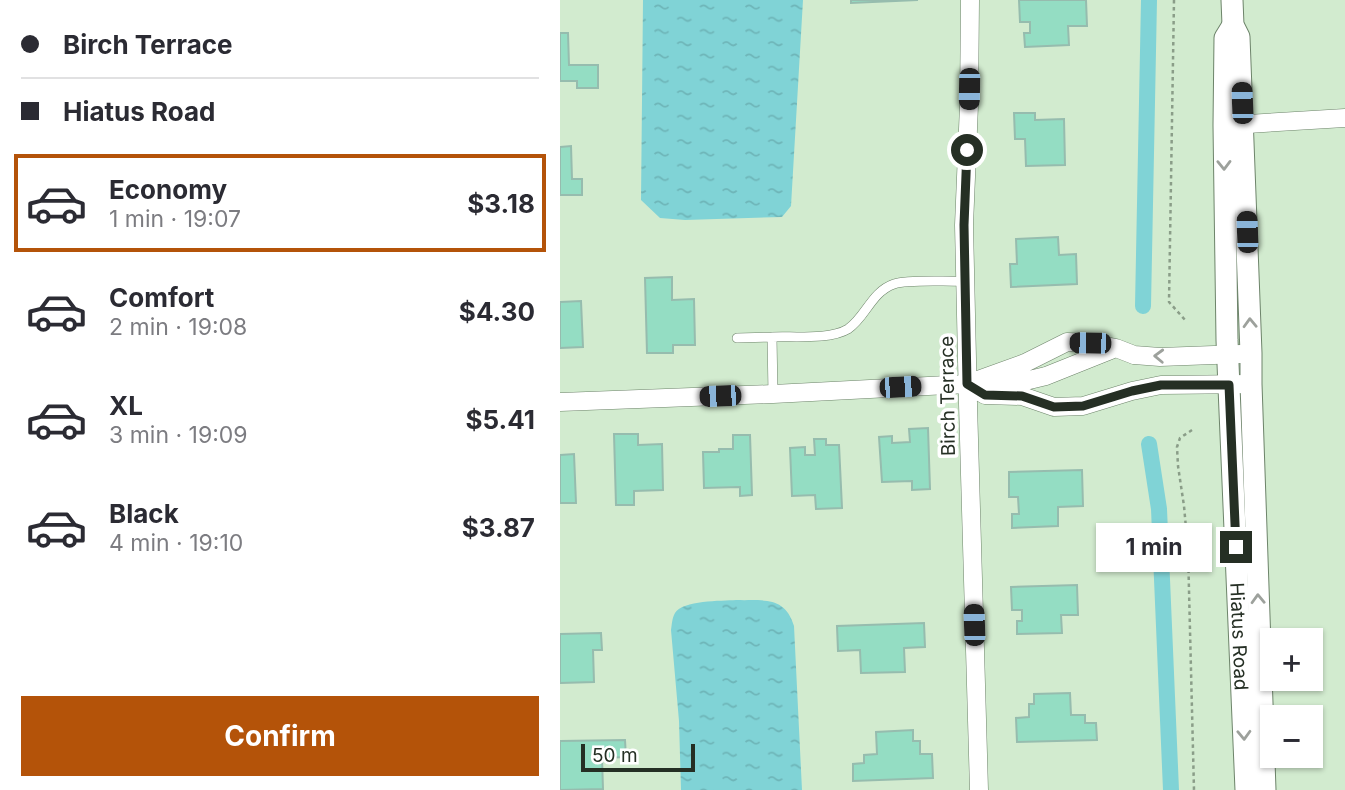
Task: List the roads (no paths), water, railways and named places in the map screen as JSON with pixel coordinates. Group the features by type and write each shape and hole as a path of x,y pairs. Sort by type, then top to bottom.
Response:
{"street":[{"name":"Birch Terrace","path":"970,0 964,225 979,790"},
{"name":"Hiatus Road","path":"1232,0 1233,25 1225,38 1251,353 1265,790"},
{"path":"1233,125 1345,118"},
{"name":"Hiatus Road","path":"1233,125 1227,355 1246,790"},
{"path":"560,402 967,384 1025,363 1067,342 1090,343 1134,355 1160,357 1251,353"},
{"path":"989,377 1021,382 1046,376 1115,348"},
{"path":"1046,376 1054,407"},
{"path":"967,384 985,395 1022,396 1054,407 1083,406 1161,385 1251,384"}],"lane":[{"path":"737,338 822,336 840,333 858,320 872,299 895,283 965,281"},
{"path":"772,337 773,394"}],"water":[{"path":"643,0 803,0 791,206 782,217 685,220 660,218 641,200"},
{"path":"763,600 779,604 790,616 794,626 802,790 681,790 679,721 671,630 673,617 679,609 694,603"}],"waterway":[{"path":"1143,306 1149,0"},
{"path":"1149,444 1159,509 1171,790"}]}
